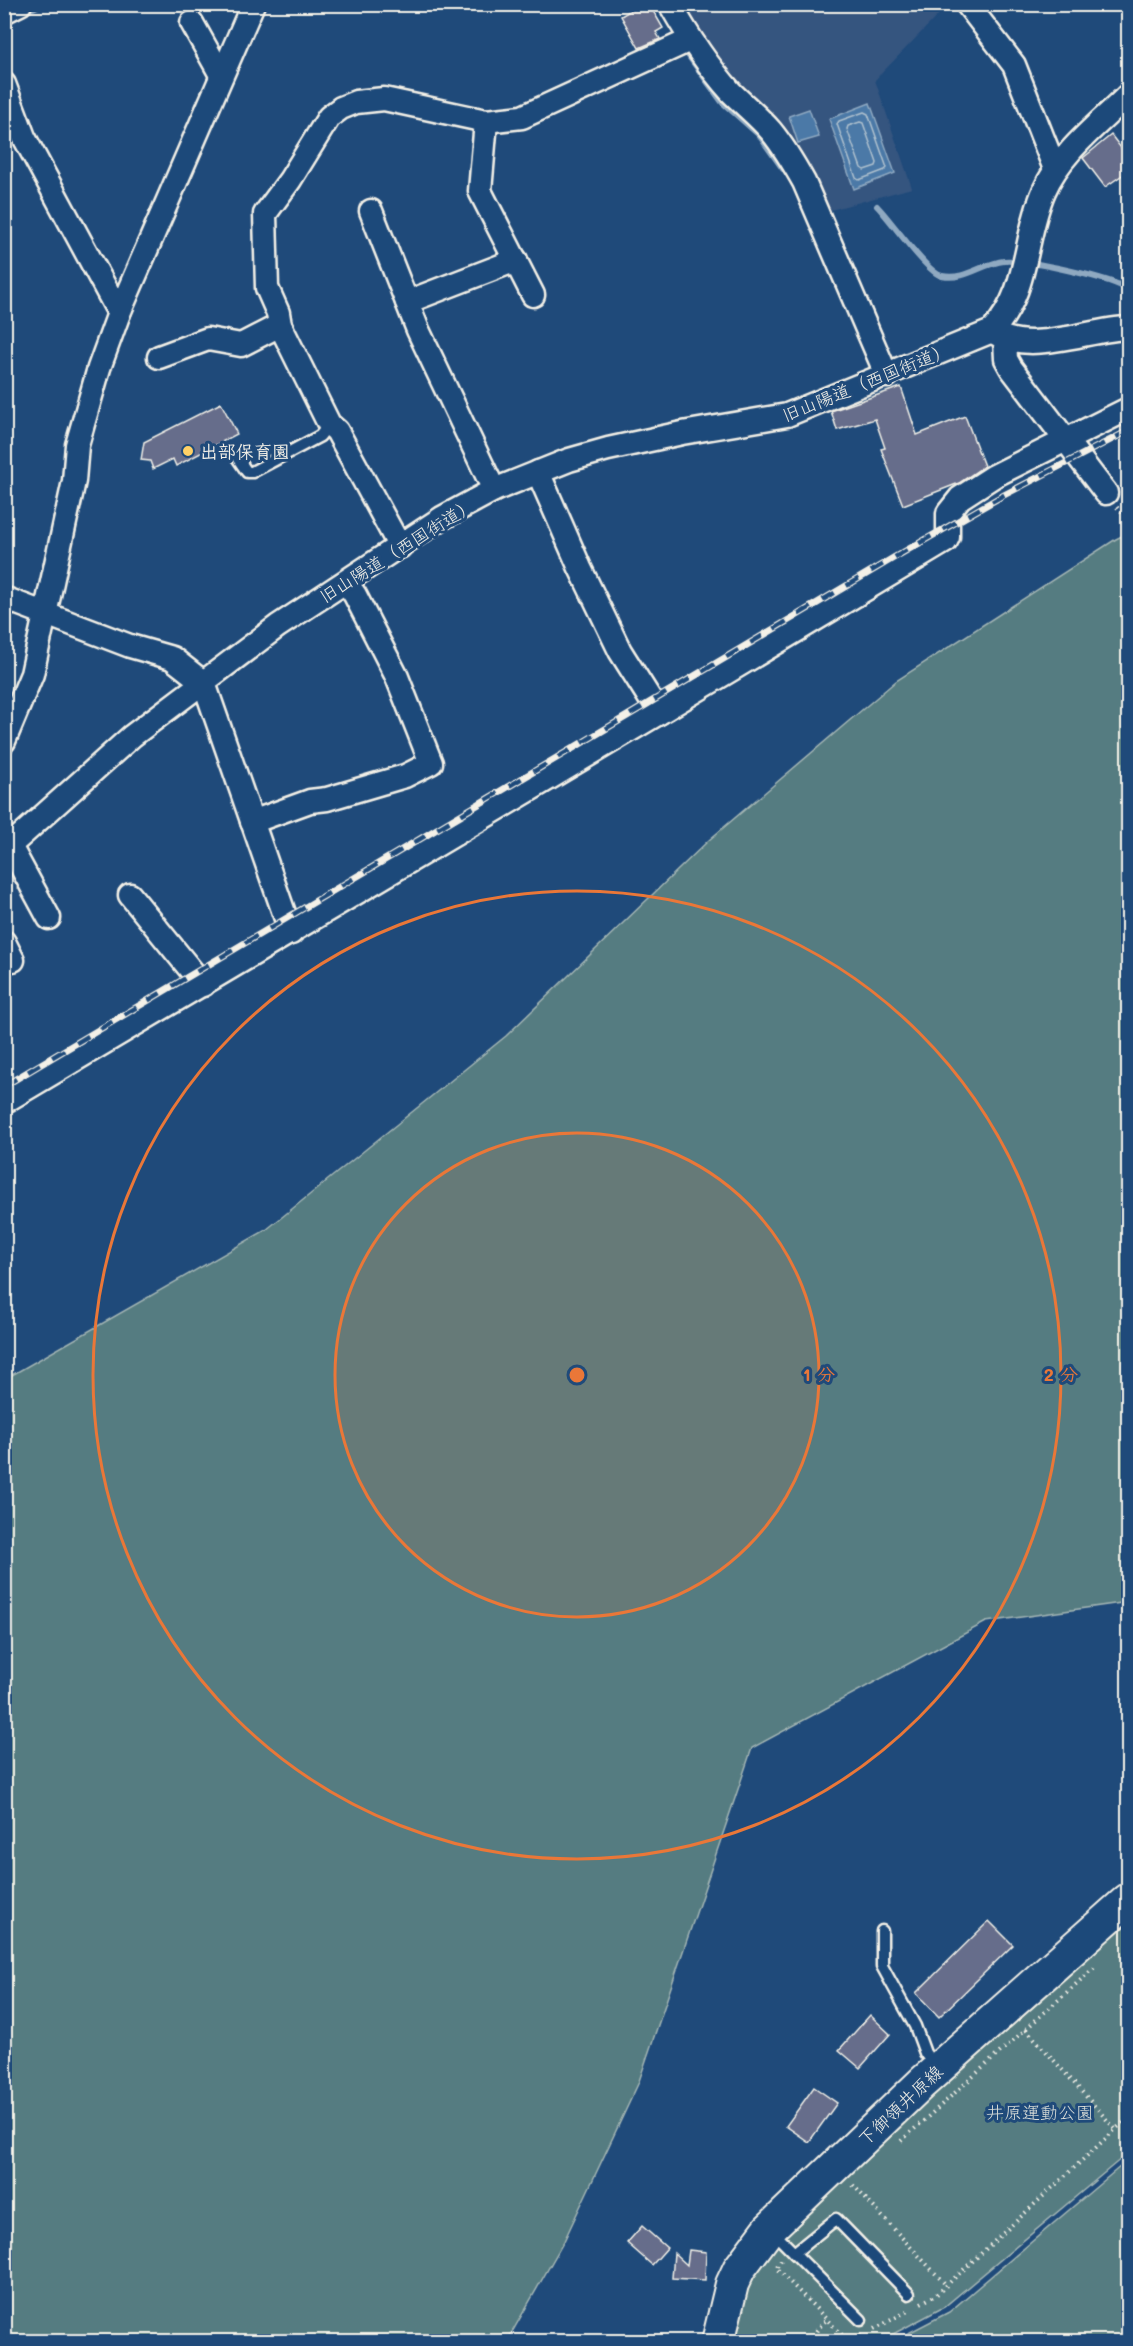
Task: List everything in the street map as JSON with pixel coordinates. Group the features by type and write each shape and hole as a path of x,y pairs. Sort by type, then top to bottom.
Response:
{"main road":[{"name":"下御領井原線","path":"718,2342 732,2284 739,2269 783,2242 937,2070 1128,1900"}],"street":[{"path":"4,12 20,4"},
{"path":"4,741 32,674 74,481 77,445 99,368 119,313 253,4"},
{"path":"670,4 690,40 731,92 771,131 790,158 804,182 887,376"},
{"path":"968,4 1014,65 1055,169 1128,95"},
{"path":"192,23 221,75"},
{"path":"400,547 337,431 329,424 280,325 278,313 267,288 265,214 302,162 329,117 341,108 356,102 384,99 486,121 522,117 690,40"},
{"path":"4,84 24,137 119,313"},
{"path":"486,121 480,190 533,295"},
{"name":"旧山陽道（西国街道）","path":"7,849 132,736 278,626 442,518 494,490 569,460 681,433 787,415 999,335 1016,296 1038,207 1055,169"},
{"path":"371,211 418,330 494,490"},
{"path":"407,302 516,260"},
{"path":"159,357 208,339 241,345 280,325"},
{"path":"999,335 1024,342 1128,328"},
{"path":"999,335 1011,368 1106,493"},
{"path":"4,1102 946,541 948,513 960,498 994,477 1128,409"},
{"path":"538,472 620,651 660,713"},
{"path":"252,822 310,801 327,799 405,776 431,763 397,677 346,582"},
{"path":"4,598 130,646 172,658 204,683 291,933"},
{"path":"7,849 49,918"},
{"path":"130,895 203,985"}],"lane":[{"path":"236,456 247,472 252,472 320,436 329,424"},
{"path":"882,1931 882,1966 915,2026 925,2053 937,2070"},
{"path":"861,2320 783,2242 836,2219 909,2294"}],"path":[{"path":"895,2147 1098,1964"},
{"path":"1026,2030 1116,2130"},
{"path":"783,2242 776,2268 849,2342 936,2295 1128,2118"},
{"path":"844,2192 861,2177"},
{"path":"853,2185 946,2285"},
{"path":"811,2342 817,2330 827,2319"}],"shaded area":[{"path":"680,5 948,5 875,80 912,188 827,211"}],"green space":[{"path":"1128,533 1128,1602 986,1622 752,1748 638,2084 564,2241 507,2341 5,2341 5,1379 266,1230 506,1036 709,840 896,681"},
{"name":"井原運動公園","path":"1128,1912 1128,2153 944,2307 880,2341 727,2342 750,2274 765,2250"},
{"path":"1128,2160 1128,2341 893,2341 949,2312"}],"water":[{"path":"870,103 895,173 854,189 829,119"},
{"path":"809,109 819,137 798,143 789,116"}],"building":[{"path":"641,4 646,4 649,10 652,9 663,28 656,32 660,39 639,48 621,16"},
{"path":"1111,135 1128,157 1128,171 1105,187 1083,158"},
{"path":"901,387 917,435 965,416 984,466 959,483 903,505 881,449 885,448 875,419 837,430 831,411"},
{"path":"221,403 237,434 176,466 173,459 153,469 150,461 141,460 144,442"},
{"path":"989,1921 1013,1945 939,2017 916,1993"},
{"path":"870,2015 890,2034 860,2068 839,2050"},
{"path":"814,2087 837,2103 809,2142 786,2126"},
{"path":"642,2226 667,2248 652,2265 627,2243"},
{"path":"689,2250 706,2252 705,2280 672,2278 674,2253 687,2265"}],"waterway":[{"path":"25,12 41,4"},
{"path":"685,51 722,102 759,135 783,169"},
{"path":"877,206 927,266 942,276 958,276 996,262 1014,261 1088,275 1128,290"}],"railway":[{"path":"4,1086 895,557 1002,496 1128,431"}],"place":[{"name":"出部保育園","path":"188,451"}]}
